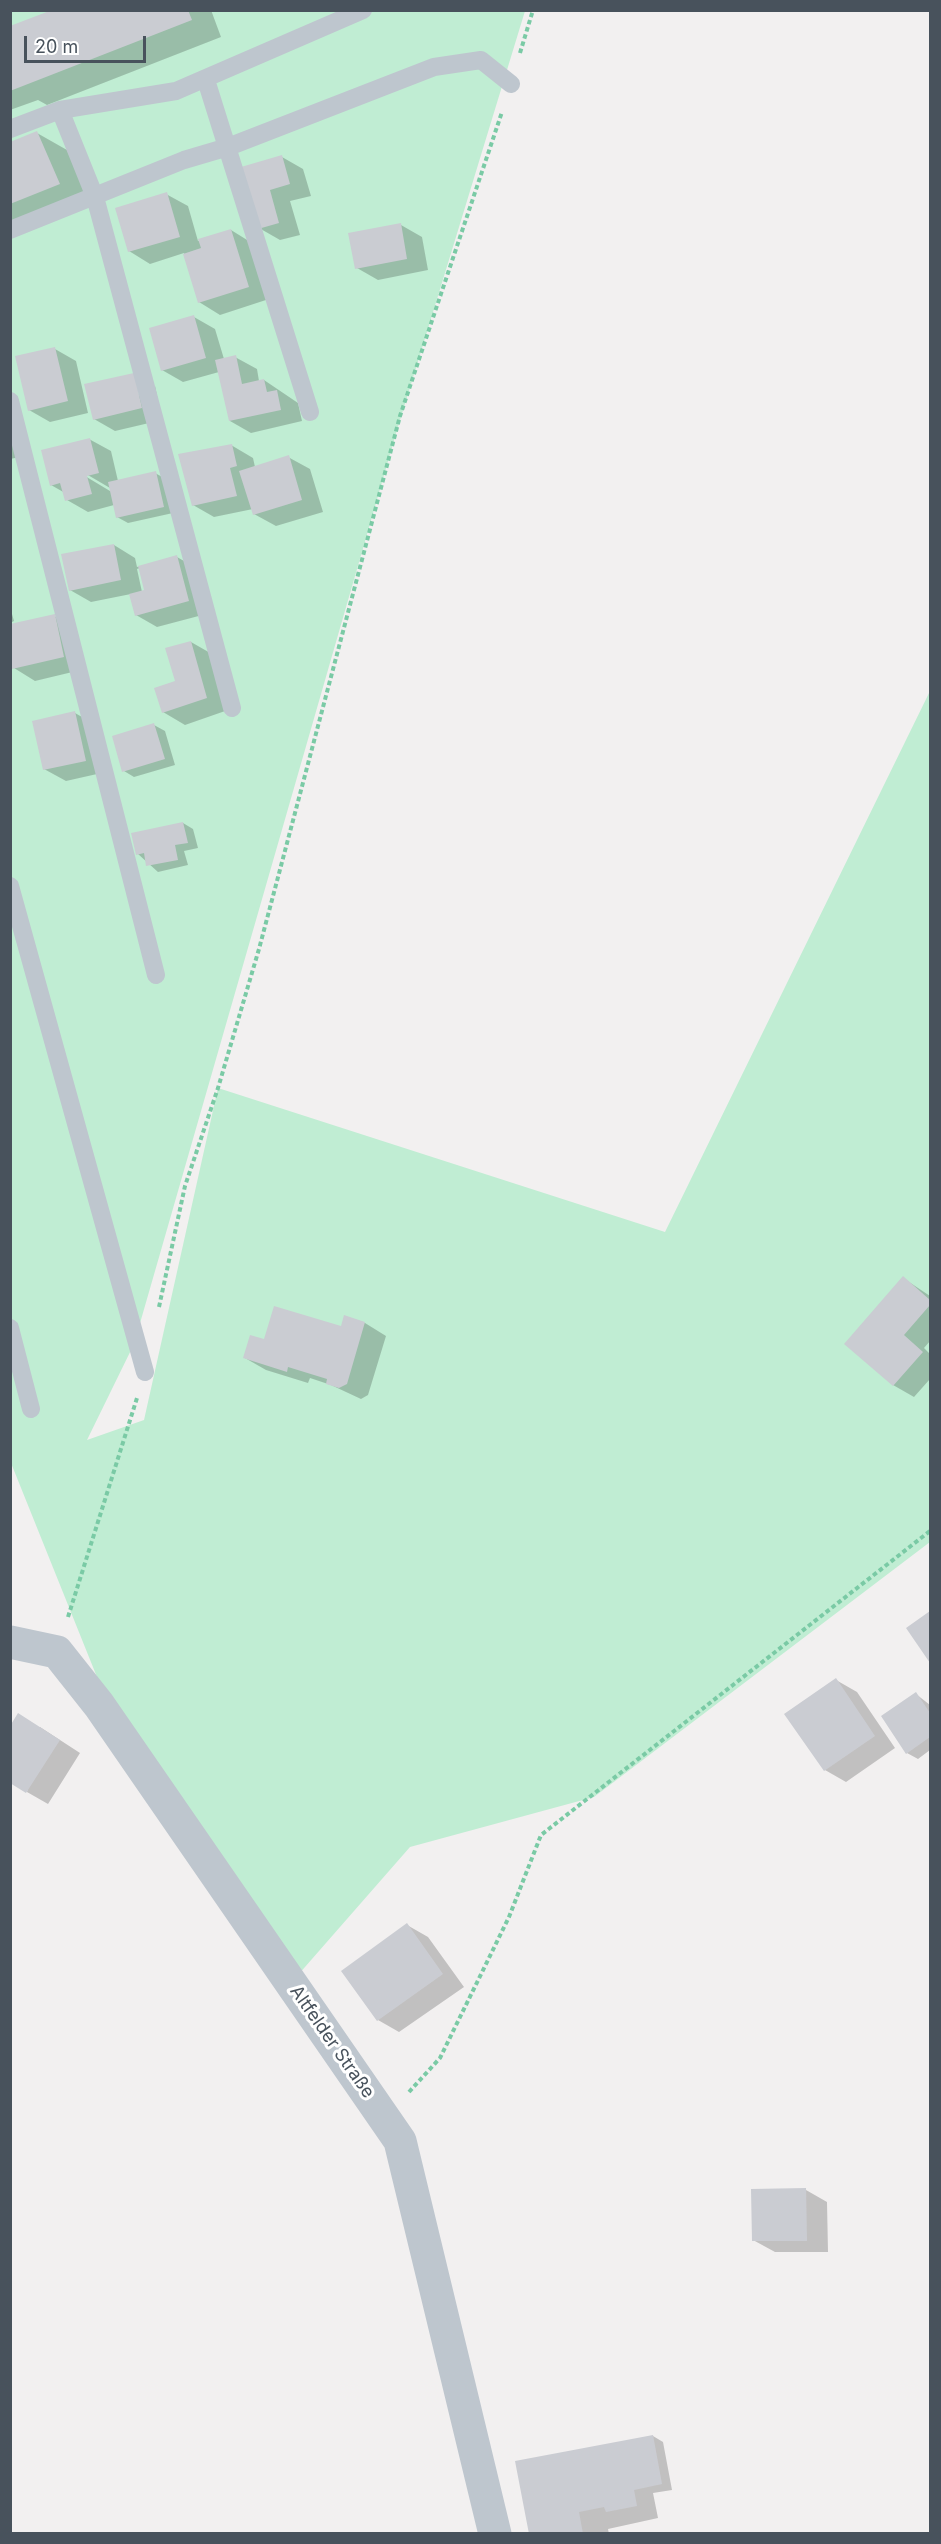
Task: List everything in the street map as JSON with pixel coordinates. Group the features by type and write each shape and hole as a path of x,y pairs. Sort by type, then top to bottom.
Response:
{"street":[{"path":"10,1642 57,1652"},
{"name":"Altfelder Straße","path":"57,1652 99,1705 400,2141 495,2534"}],"lane":[{"path":"10,129 60,110 176,91 206,80 363,10"},
{"path":"10,230 184,160 228,147 434,68 480,60 511,84"},
{"path":"206,80 310,412"},
{"path":"60,110 95,197 232,708"},
{"path":"10,401 156,975"},
{"path":"10,886 145,1372"},
{"path":"10,1328 31,1409"}],"path":[{"path":"157,1314 185,1186 218,1088 259,949 400,416 511,84 533,10"},
{"path":"57,1652 145,1372"},
{"path":"385,2118 440,2058 509,1917 541,1834 930,1531"}],"green space":[{"path":"10,11 525,11 397,430 134,1344 87,1440 144,1420 218,1088 665,1232 930,691 930,1542 594,1797 410,1847 291,1983 105,1697 11,1463"}],"building":[{"path":"52,10 188,10 192,20 10,91 10,26"},
{"path":"37,131 60,184 10,204 10,142"},
{"path":"282,155 290,184 270,190 279,223 258,229 241,167"},
{"path":"167,192 180,237 128,252 115,208"},
{"path":"401,223 407,259 355,269 348,233"},
{"path":"231,229 249,287 198,303 183,254 201,248 198,239"},
{"path":"194,315 206,358 161,371 149,328"},
{"path":"55,347 68,401 28,411 15,356"},
{"path":"236,355 242,384 264,379 267,392 277,390 281,410 229,421 215,360"},
{"path":"134,373 142,408 93,420 84,384"},
{"path":"90,438 99,473 87,476 92,494 65,501 60,483 50,486 41,450"},
{"path":"232,444 237,466 230,468 237,496 192,506 178,454"},
{"path":"289,455 302,500 253,515 239,471"},
{"path":"156,471 164,507 116,518 108,482"},
{"path":"114,544 121,580 69,591 61,554"},
{"path":"177,555 189,601 135,616 129,594 144,590 138,566"},
{"path":"55,614 64,657 12,669 10,624"},
{"path":"191,641 207,698 162,713 154,688 175,681 165,648"},
{"path":"75,711 86,761 43,770 32,721"},
{"path":"154,723 165,759 122,772 112,736"},
{"path":"183,822 188,843 175,845 178,860 146,866 144,853 136,855 131,833"},
{"path":"903,1276 930,1300 930,1305 904,1335 923,1352 893,1386 844,1344"},
{"path":"274,1306 341,1326 344,1315 365,1322 347,1384 339,1388 326,1384 327,1379 288,1367 287,1372 243,1358 250,1335 264,1339"},
{"path":"930,1611 930,1663 906,1628"},
{"path":"836,1678 875,1736 824,1771 784,1714"},
{"path":"916,1692 930,1713 930,1737 906,1754 881,1716"},
{"path":"18,1713 60,1740 26,1793 10,1783 10,1726"},
{"path":"407,1923 443,1974 377,2021 341,1971"},
{"path":"806,2188 807,2241 752,2241 751,2189"},
{"path":"653,2435 662,2484 634,2490 637,2506 606,2512 604,2507 579,2512 583,2534 529,2534 515,2461"}]}
